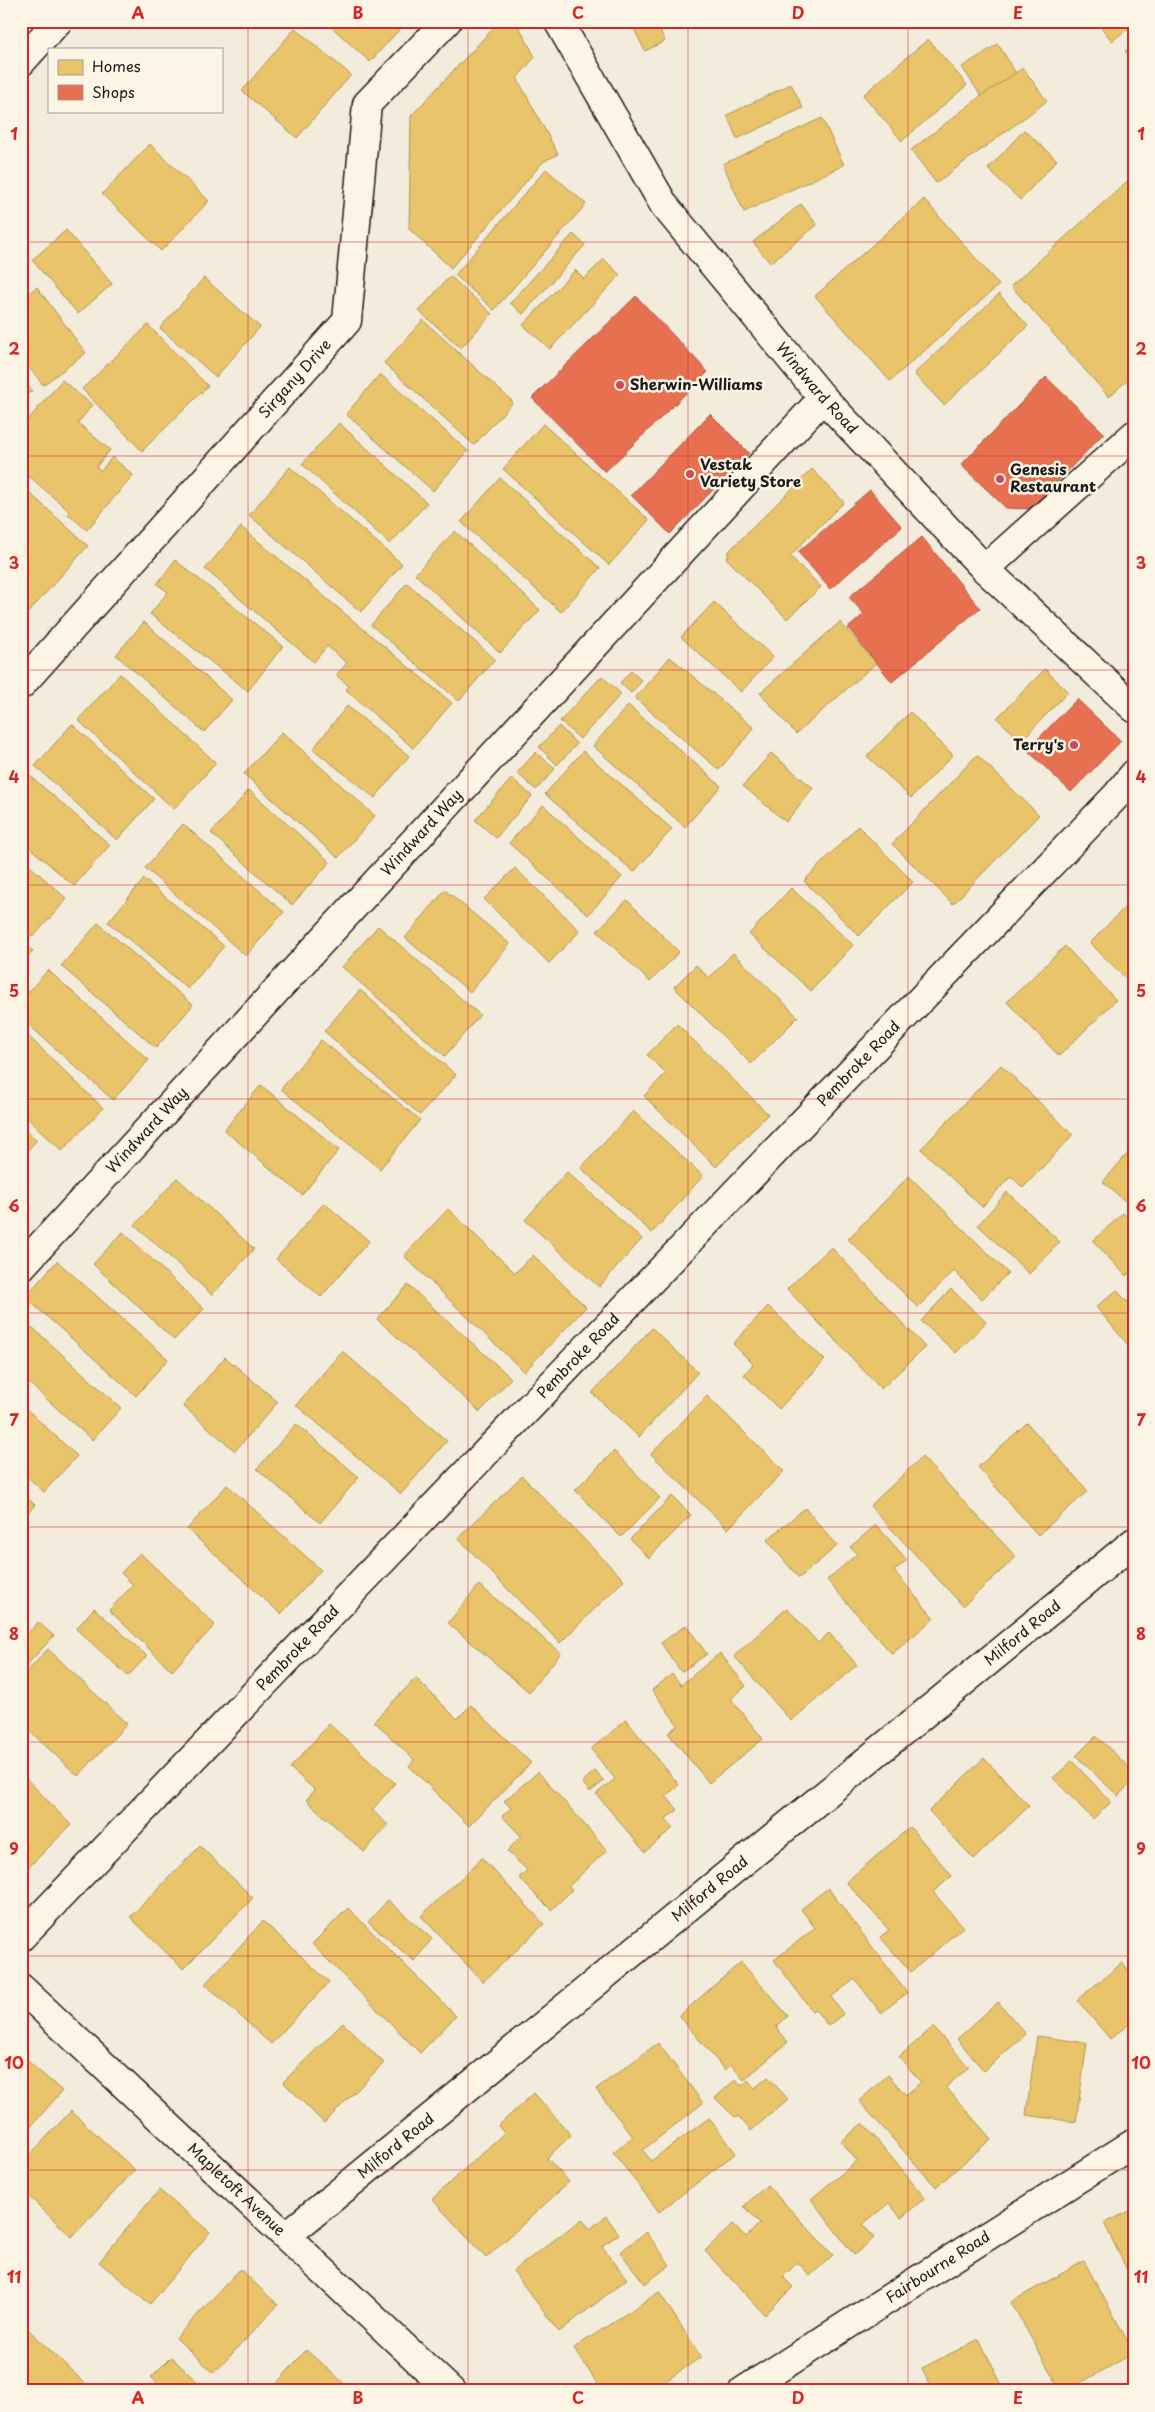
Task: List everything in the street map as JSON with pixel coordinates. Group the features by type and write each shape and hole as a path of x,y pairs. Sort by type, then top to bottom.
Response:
{"street":[{"path":"21,62 58,21"},
{"name":"Sirgany Drive","path":"21,685 347,321 367,104 447,21"},
{"name":"Windward Road","path":"558,21 664,205 824,398 985,569 1134,708"},
{"name":"Windward Way","path":"21,1267 824,398"},
{"path":"985,569 1134,436"},
{"name":"Pembroke Road","path":"21,1937 1109,803 1134,774"},
{"name":"Milford Road","path":"286,2236 1134,1542"},
{"name":"Mapletoft Avenue","path":"21,1988 450,2391"},
{"name":"Fairbourne Road","path":"743,2391 1134,2142"}],"building: Homes":[{"path":"167,21 180,21 173,28"},
{"path":"325,21 407,21 370,62"},
{"path":"500,21 516,21 535,57 517,78 558,154 543,162 451,268 409,229 411,116"},
{"path":"630,21 655,21 665,41 645,51"},
{"path":"1096,21 1134,21 1134,24 1112,41"},
{"path":"295,28 351,75 297,138 242,91"},
{"path":"928,39 967,85 902,141 863,95"},
{"path":"998,44 1016,73 981,96 962,67"},
{"path":"1134,44 1134,61 1125,51"},
{"path":"1023,68 1047,101 936,183 911,150 981,96"},
{"path":"791,84 803,108 737,139 727,115"},
{"path":"822,118 844,165 744,212 723,164"},
{"path":"1024,130 1057,160 1020,200 988,169"},
{"path":"150,144 209,201 161,251 102,194"},
{"path":"546,169 586,204 494,310 455,275"},
{"path":"1134,175 1134,374 1109,397 1011,286"},
{"path":"924,199 999,285 890,381 815,296"},
{"path":"801,204 817,225 770,263 753,242"},
{"path":"66,230 112,284 78,314 32,260"},
{"path":"573,234 585,245 523,314 510,303"},
{"path":"604,259 620,275 550,349 523,325 575,270 584,279"},
{"path":"450,276 492,314 461,348 419,311"},
{"path":"204,278 260,327 216,377 160,328"},
{"path":"37,287 86,353 43,385 21,357 21,299"},
{"path":"999,294 1028,326 944,405 914,374"},
{"path":"423,320 513,402 474,445 384,363"},
{"path":"148,325 208,386 142,451 82,389"},
{"path":"380,374 468,451 433,491 346,414"},
{"path":"21,376 32,391 21,398"},
{"path":"62,380 92,405 78,423 110,450 96,467 101,471 112,457 133,475 87,530 68,514 69,511 29,476 24,482 21,479 21,428"},
{"path":"339,423 427,503 390,544 302,464"},
{"path":"543,424 649,520 609,565 503,469"},
{"path":"290,467 402,564 361,612 249,515"},
{"path":"812,469 844,502 790,556 821,587 787,619 726,558 729,555 727,553"},
{"path":"500,478 600,568 561,612 461,522"},
{"path":"22,486 88,546 25,616 21,612"},
{"path":"241,527 452,703 413,748 346,690 349,686 336,675 347,663 327,646 314,662 205,569"},
{"path":"455,531 540,610 500,653 415,574"},
{"path":"175,560 283,646 248,691 150,614 168,592 157,584"},
{"path":"407,583 495,659 459,701 371,625"},
{"path":"714,602 773,657 741,692 681,637"},
{"path":"144,622 232,700 204,732 116,655"},
{"path":"840,622 876,663 796,734 760,693"},
{"path":"670,657 754,728 719,770 635,698"},
{"path":"1045,669 1068,692 1021,741 997,718"},
{"path":"631,671 642,681 631,693 620,683"},
{"path":"120,674 216,763 174,809 78,720"},
{"path":"602,676 621,694 580,739 560,721"},
{"path":"628,705 721,786 685,827 593,746"},
{"path":"347,706 409,756 375,798 313,749"},
{"path":"910,712 953,755 911,798 867,756"},
{"path":"72,724 154,799 117,840 35,766"},
{"path":"559,726 577,744 557,765 539,747"},
{"path":"282,732 375,816 338,858 244,774"},
{"path":"583,751 672,829 634,872 545,794"},
{"path":"536,752 555,769 536,790 517,773"},
{"path":"771,753 813,788 786,822 743,786"},
{"path":"977,755 1039,815 953,904 892,844"},
{"path":"28,774 110,845 74,886 21,840 21,782"},
{"path":"512,778 532,796 496,838 475,820"},
{"path":"249,790 330,862 292,905 211,833"},
{"path":"543,805 622,877 588,915 509,843"},
{"path":"183,824 284,912 246,956 145,868"},
{"path":"858,826 913,882 859,936 804,881"},
{"path":"21,858 67,899 33,937 21,926"},
{"path":"515,868 580,931 549,963 484,899"},
{"path":"144,879 224,946 188,989 108,922"},
{"path":"791,888 853,945 811,991 749,934"},
{"path":"445,890 510,944 470,992 405,938"},
{"path":"1134,898 1134,986 1090,943"},
{"path":"627,900 679,952 650,982 597,931"},
{"path":"98,923 193,1005 156,1048 61,966"},
{"path":"378,926 480,1015 445,1056 342,967"},
{"path":"21,941 33,951 21,965"},
{"path":"1065,946 1116,1000 1059,1056 1007,1002"},
{"path":"733,953 798,1017 751,1064 674,987 696,965 709,978"},
{"path":"48,970 149,1060 113,1100 21,1018 21,1000"},
{"path":"360,990 456,1075 420,1115 324,1031"},
{"path":"677,1024 768,1114 716,1167 644,1096 666,1073 647,1055"},
{"path":"21,1029 103,1108 62,1151 21,1112"},
{"path":"321,1040 420,1120 380,1169 281,1089"},
{"path":"1001,1065 1073,1135 1023,1188 1011,1176 982,1207 921,1149"},
{"path":"261,1085 339,1150 302,1195 224,1130"},
{"path":"633,1111 703,1176 652,1233 581,1168"},
{"path":"21,1126 37,1140 21,1157"},
{"path":"1134,1146 1134,1209 1103,1182"},
{"path":"567,1172 642,1239 599,1287 525,1220"},
{"path":"909,1176 1008,1273 982,1299 954,1271 918,1307 848,1239"},
{"path":"177,1178 254,1249 212,1295 135,1225"},
{"path":"1007,1192 1060,1242 1029,1274 978,1225"},
{"path":"324,1203 369,1241 321,1297 276,1259"},
{"path":"448,1209 515,1273 533,1255 586,1307 524,1372 404,1256"},
{"path":"1123,1213 1134,1225 1134,1269 1126,1276 1093,1241"},
{"path":"123,1232 204,1309 174,1340 93,1264"},
{"path":"831,1247 925,1347 881,1389 787,1289"},
{"path":"57,1261 168,1359 136,1396 25,1297"},
{"path":"408,1285 511,1378 480,1412 377,1319"},
{"path":"951,1289 986,1322 956,1353 921,1321"},
{"path":"1117,1290 1127,1302 1134,1296 1134,1352 1096,1307"},
{"path":"768,1306 825,1360 779,1409 744,1375 753,1364 733,1344"},
{"path":"32,1327 121,1408 92,1440 21,1376 21,1368 29,1360 21,1353 21,1339"},
{"path":"652,1328 698,1372 639,1437 592,1393"},
{"path":"342,1351 447,1441 401,1494 296,1405"},
{"path":"225,1357 278,1402 235,1451 183,1406"},
{"path":"707,1396 784,1471 728,1529 651,1454"},
{"path":"21,1404 77,1456 44,1492 21,1471"},
{"path":"1027,1423 1088,1491 1038,1535 978,1467"},
{"path":"296,1424 359,1477 320,1523 257,1469"},
{"path":"614,1451 660,1498 621,1537 575,1490"},
{"path":"922,1457 1016,1557 963,1606 870,1506"},
{"path":"522,1476 624,1580 560,1643 458,1538"},
{"path":"227,1485 321,1570 281,1614 187,1529"},
{"path":"21,1492 35,1505 21,1520"},
{"path":"672,1496 691,1515 649,1558 630,1539"},
{"path":"805,1508 837,1546 799,1578 767,1540"},
{"path":"876,1525 907,1560 894,1571 934,1618 892,1654 827,1580 857,1554 850,1547"},
{"path":"140,1553 215,1625 172,1671 109,1610 133,1585 121,1573"},
{"path":"479,1585 561,1653 529,1692 448,1623"},
{"path":"94,1608 147,1656 128,1676 76,1629"},
{"path":"787,1608 818,1643 829,1633 857,1665 791,1721 734,1656"},
{"path":"38,1622 54,1636 21,1671 21,1641"},
{"path":"686,1625 707,1654 681,1672 661,1643"},
{"path":"48,1649 127,1724 78,1776 21,1723 21,1678"},
{"path":"720,1653 746,1686 731,1699 763,1739 709,1783 668,1733 678,1725 652,1690 672,1674 681,1685"},
{"path":"416,1678 457,1719 471,1705 531,1763 469,1826 409,1766 414,1760 374,1721"},
{"path":"626,1720 679,1785 666,1796 678,1810 665,1819 673,1828 645,1852 596,1794 615,1779 591,1749"},
{"path":"329,1724 395,1783 372,1810 388,1825 364,1852 306,1800 315,1790 290,1768"},
{"path":"1096,1736 1134,1772 1134,1780 1118,1796 1076,1756"},
{"path":"984,1758 1029,1806 974,1859 929,1811"},
{"path":"1072,1761 1111,1802 1093,1819 1053,1778"},
{"path":"595,1771 604,1781 590,1792 582,1782"},
{"path":"538,1772 607,1850 569,1886 572,1890 551,1910 519,1878 527,1870 507,1851 521,1836 502,1816 511,1808 504,1801"},
{"path":"21,1773 71,1825 24,1872 21,1869"},
{"path":"910,1827 952,1876 933,1892 963,1927 911,1972 880,1937 889,1930 846,1882"},
{"path":"200,1846 253,1898 183,1969 130,1917"},
{"path":"482,1858 544,1924 483,1982 421,1916"},
{"path":"828,1888 907,1993 881,2013 855,1979 831,1997 843,2014 828,2026 815,2009 812,2011 774,1960 815,1928 801,1909"},
{"path":"388,1900 432,1939 414,1961 368,1922"},
{"path":"348,1908 456,2016 420,2053 312,1944"},
{"path":"263,1921 329,1982 271,2044 205,1984"},
{"path":"741,1962 788,2016 776,2027 788,2042 744,2080 731,2065 725,2070 679,2016"},
{"path":"1122,1963 1134,1978 1134,2020 1110,2039 1077,2000"},
{"path":"998,2002 1026,2034 984,2071 957,2039"},
{"path":"343,2023 384,2063 324,2123 283,2082"},
{"path":"933,2027 969,2067 946,2087 991,2139 936,2187 859,2101 888,2075 906,2095 921,2082 899,2057"},
{"path":"1037,2036 1087,2043 1076,2122 1026,2115"},
{"path":"658,2043 703,2103 643,2150 651,2161 709,2118 736,2153 659,2212 613,2152 633,2137 596,2089"},
{"path":"21,2055 62,2091 21,2138"},
{"path":"768,2077 788,2099 751,2131 738,2116 736,2118 715,2098 736,2079 742,2086 748,2080 755,2088"},
{"path":"534,2093 571,2135 547,2158 569,2182 486,2258 432,2199 504,2133 498,2126"},
{"path":"71,2111 135,2170 72,2237 21,2189 21,2164"},
{"path":"863,2123 925,2198 901,2218 889,2203 863,2224 874,2238 854,2255 811,2199 857,2161 841,2141"},
{"path":"767,2185 833,2255 810,2276 798,2262 783,2277 793,2287 765,2315 705,2251 733,2224 746,2237 760,2223 744,2206"},
{"path":"159,2190 210,2232 150,2304 99,2262"},
{"path":"1134,2209 1134,2284 1104,2223"},
{"path":"606,2216 619,2234 602,2246 627,2279 559,2332 513,2271 582,2219 590,2229"},
{"path":"646,2232 670,2265 645,2284 620,2252"},
{"path":"1084,2261 1134,2353 1066,2391 1061,2391 1011,2302"},
{"path":"240,2269 278,2305 214,2373 176,2338"},
{"path":"659,2292 701,2357 651,2391 602,2391 574,2348"},
{"path":"29,2330 93,2391 25,2391 21,2388 21,2338"},
{"path":"979,2339 1005,2391 933,2391 922,2368"},
{"path":"306,2350 347,2386 345,2388 349,2391 270,2391"},
{"path":"171,2357 207,2391 165,2391 151,2377"}],"building: Shops":[{"name":"Sherwin-Williams","path":"636,296 708,372 605,472 532,398"},
{"path":"1046,377 1104,433 1031,509 1006,508 961,465"},
{"name":"Vestak Variety Store","path":"710,414 749,453 670,534 631,495"},
{"path":"870,490 902,527 830,589 798,552"},
{"path":"922,537 980,608 892,682 848,628 864,614 849,597"},
{"name":"Terry's","path":"1077,699 1121,741 1071,792 1027,750"}],"place":[{"name":"Sherwin-Williams","path":"620,385"},
{"name":"Vestak Variety Store","path":"690,474"},
{"name":"Genesis Restaurant","path":"1000,479"},
{"name":"Terry's","path":"1074,745"}]}
